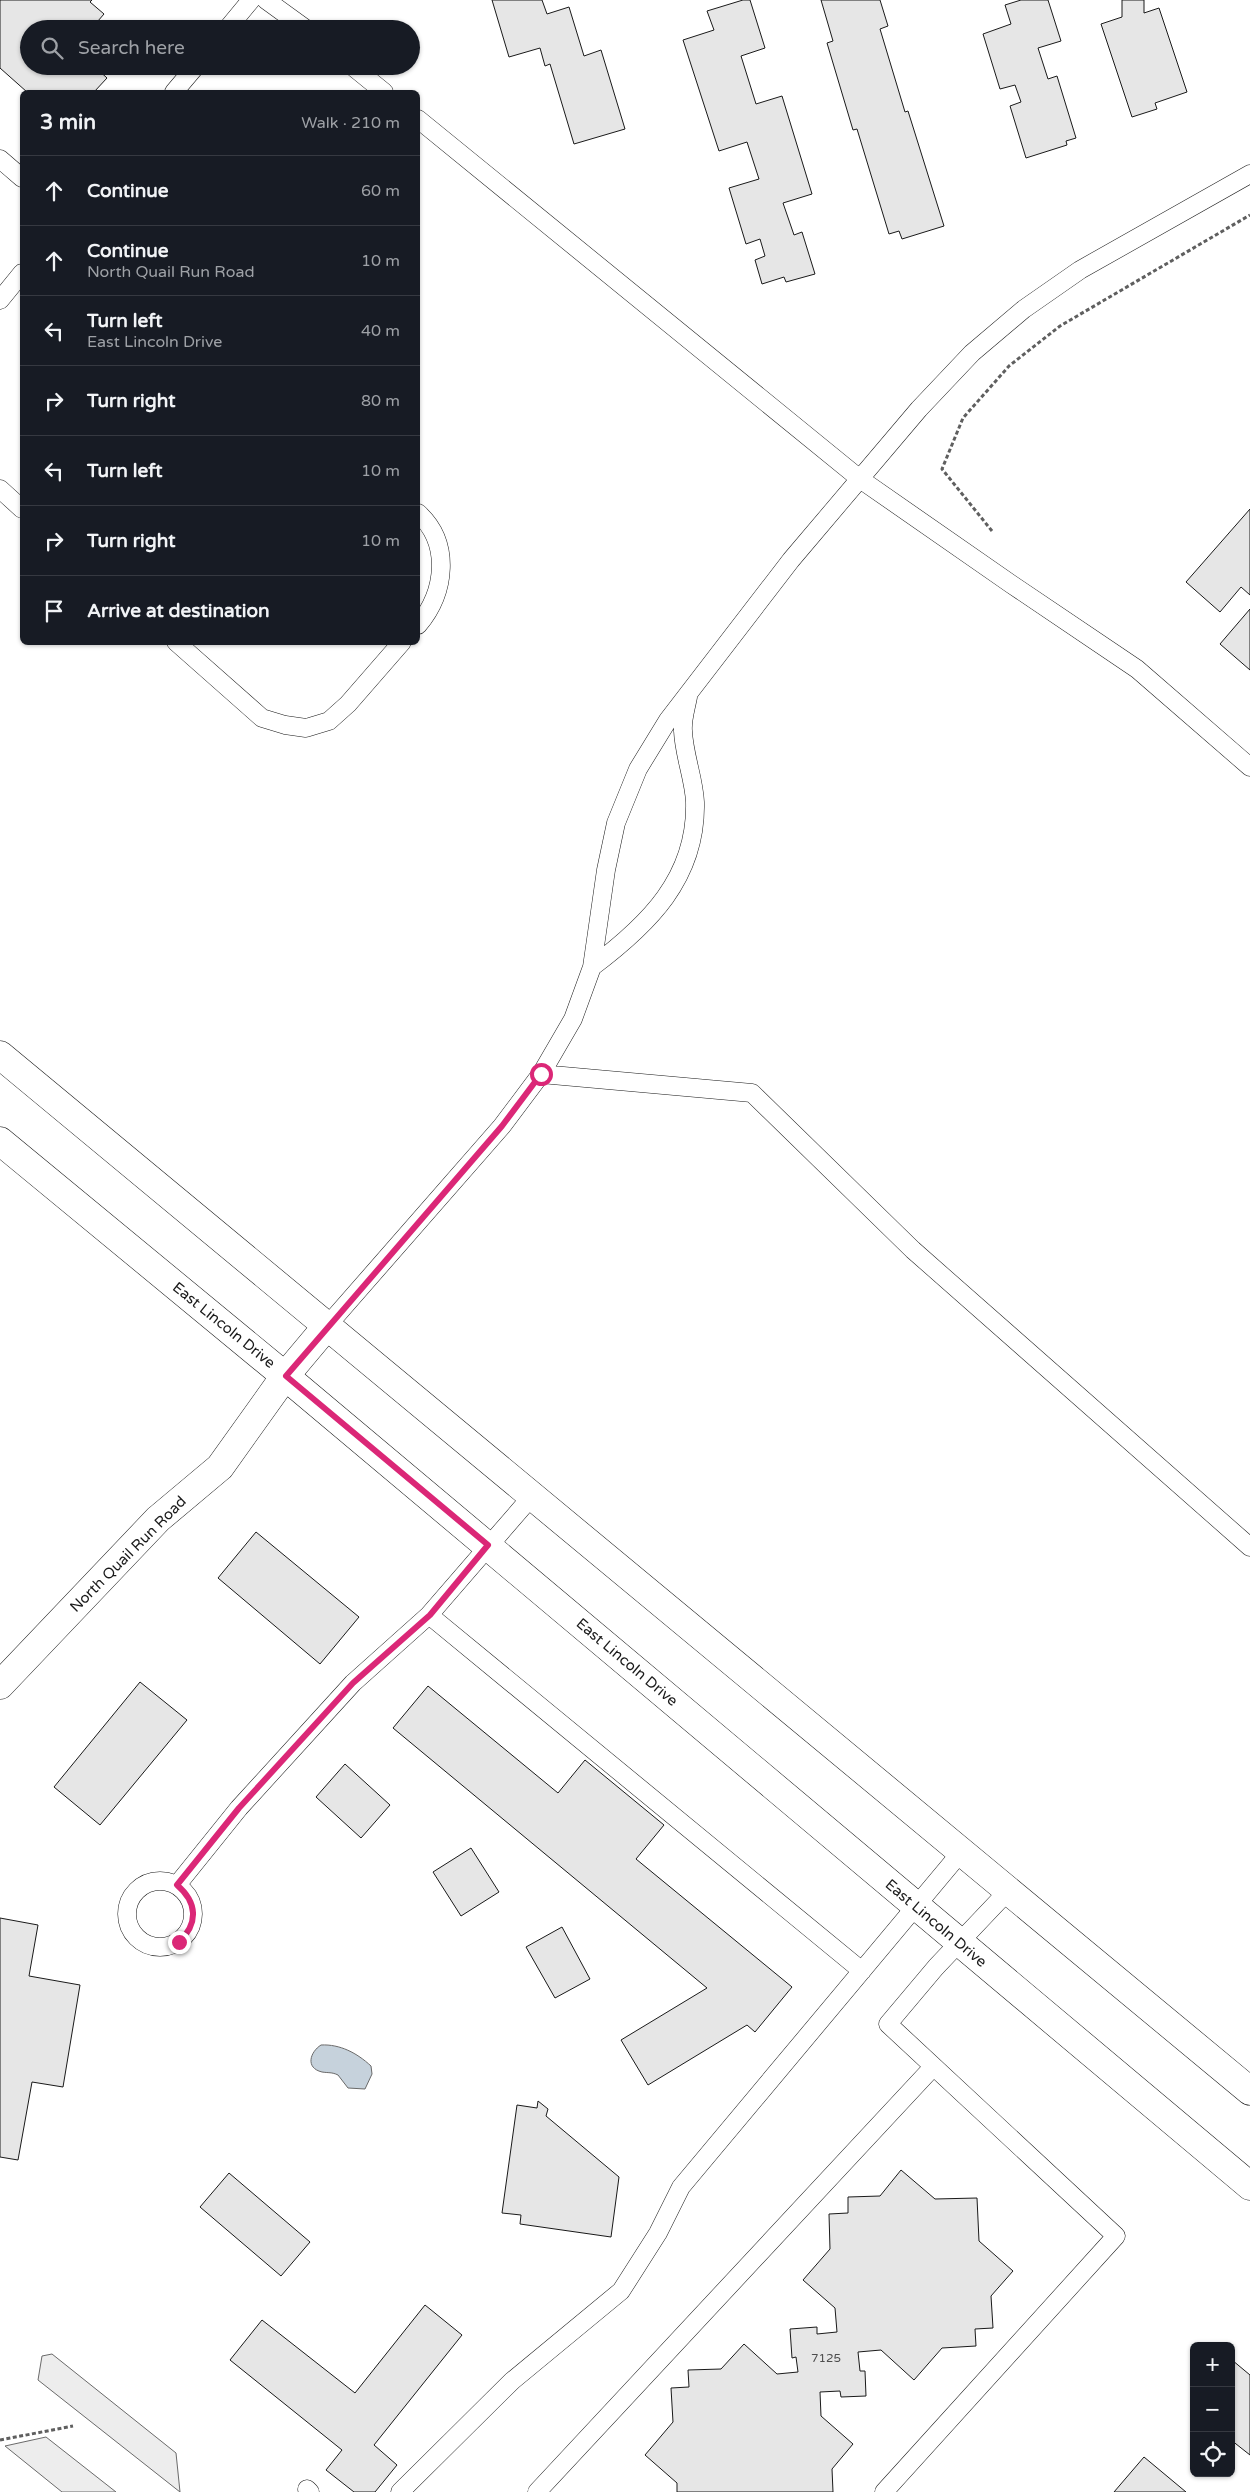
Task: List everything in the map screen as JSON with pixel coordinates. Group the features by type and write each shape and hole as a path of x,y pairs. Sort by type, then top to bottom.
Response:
{"main road":[{"path":"0,1055 1250,2091"},
{"name":"East Lincoln Drive","path":"0,1142 286,1376 1250,2186"},
{"name":"North Quail Run Road","path":"0,1685 158,1519 220,1467 286,1376 327,1326"}],"lane":[{"path":"235,20 252,0"},
{"path":"266,0 294,20"},
{"path":"176,90 188,75"},
{"path":"363,75 382,90"},
{"path":"420,122 860,479 1137,669 1250,767"},
{"path":"0,159 20,176"},
{"path":"327,1326 502,1126 541,1074 574,1019 592,967 606,870 616,823 638,769 668,720 792,560 932,395 972,353 1024,309 1080,270 1250,174"},
{"path":"0,300 20,275"},
{"path":"0,489 20,506"},
{"path":"420,515 428,523 435,536 442,562 438,590 420,622"},
{"path":"179,645 262,718 285,725 306,728 329,721 348,704 399,645"},
{"path":"592,967 630,939 665,899 682,869 693,834 695,801 682,729 688,694"},
{"path":"541,1074 752,1093 913,1250 1250,1548"},
{"path":"177,1885 239,1808 353,1683 430,1615 488,1545 532,1496"},
{"path":"430,1615 862,1971"},
{"path":"400,2492 512,2381 621,2291 658,2233 681,2187 962,1852"},
{"path":"884,2492 1116,2236 888,2024 959,1942 1008,1891"},
{"path":"544,2490 933,2067"}],"path":[{"path":"998,537 991,531 942,469 963,418 1009,366 1060,326 1250,215"},
{"path":"0,2440 73,2426"}],"shaded area":[{"path":"321,2045 335,2046 348,2050 371,2066 372,2074 365,2089 348,2088 338,2075 322,2072 313,2067 311,2064 312,2056"},
{"path":"52,2354 176,2453 180,2492 38,2380 42,2356"},
{"path":"46,2437 116,2492 62,2492 5,2446"}],"building":[{"path":"0,0 92,0 90,2 104,14 99,20 20,20 20,75 104,75 107,78 96,90 25,90 0,68"},
{"path":"492,0 542,0 547,14 569,7 584,56 601,50 625,129 574,144 550,64 545,66 540,48 509,57"},
{"path":"743,0 750,0 765,48 741,56 756,104 782,96 812,194 783,203 794,235 802,232 815,274 786,282 784,277 762,284 755,260 765,256 760,239 746,244 729,188 759,179 747,142 719,151 683,40 714,30 707,11"},
{"path":"821,0 880,0 888,26 880,29 905,112 908,111 944,226 902,239 899,231 889,234 857,129 853,130 827,43 833,41"},
{"path":"1021,0 1048,0 1061,41 1038,48 1048,79 1057,76 1076,138 1066,141 1067,145 1026,158 1010,106 1021,102 1015,85 1000,89 983,34 1011,24 1005,5"},
{"path":"1122,0 1144,0 1144,13 1159,8 1187,92 1155,103 1157,109 1132,117 1101,24 1122,17"},
{"path":"1250,509 1250,595 1241,587 1220,612 1186,582"},
{"path":"1250,609 1250,670 1220,644"},
{"path":"256,1532 359,1617 320,1664 218,1578"},
{"path":"140,1682 187,1720 100,1825 54,1787"},
{"path":"428,1686 558,1793 585,1760 664,1825 636,1859 792,1987 755,2032 747,2025 648,2085 621,2040 707,1988 393,1728"},
{"path":"345,1764 390,1805 361,1838 316,1797"},
{"path":"471,1848 499,1892 461,1916 433,1872"},
{"path":"0,1918 38,1925 29,1976 80,1985 63,2087 32,2082 18,2160 0,2157"},
{"path":"562,1927 590,1979 555,1998 526,1947"},
{"path":"538,2101 548,2109 546,2116 619,2177 611,2237 520,2224 521,2215 502,2213 517,2105 537,2108"},
{"path":"901,2170 935,2199 977,2198 979,2241 1013,2271 991,2296 993,2328 975,2329 976,2346 942,2348 914,2380 881,2350 858,2352 860,2371 865,2371 866,2396 841,2397 840,2391 820,2392 821,2416 853,2444 832,2469 833,2492 677,2492 677,2483 645,2455 673,2422 671,2388 689,2387 688,2370 721,2369 744,2344 777,2374 798,2372 796,2357 792,2358 790,2329 817,2327 817,2334 837,2332 835,2308 803,2280 830,2249 829,2214 848,2213 848,2197 880,2196"},
{"path":"229,2173 310,2242 281,2276 200,2207"},
{"path":"425,2305 462,2335 374,2445 397,2465 375,2492 354,2492 326,2470 342,2450 230,2360 262,2320 355,2393"},
{"path":"1235,2362 1250,2375 1250,2455 1235,2443"},
{"path":"1144,2457 1186,2492 1114,2492"}],"route":[{"path":"179,1942 187,1934 192,1924 194,1913 192,1902 186,1892 177,1885 239,1808 353,1683 430,1615 488,1545 286,1376 327,1326 502,1126 541,1074"}]}
